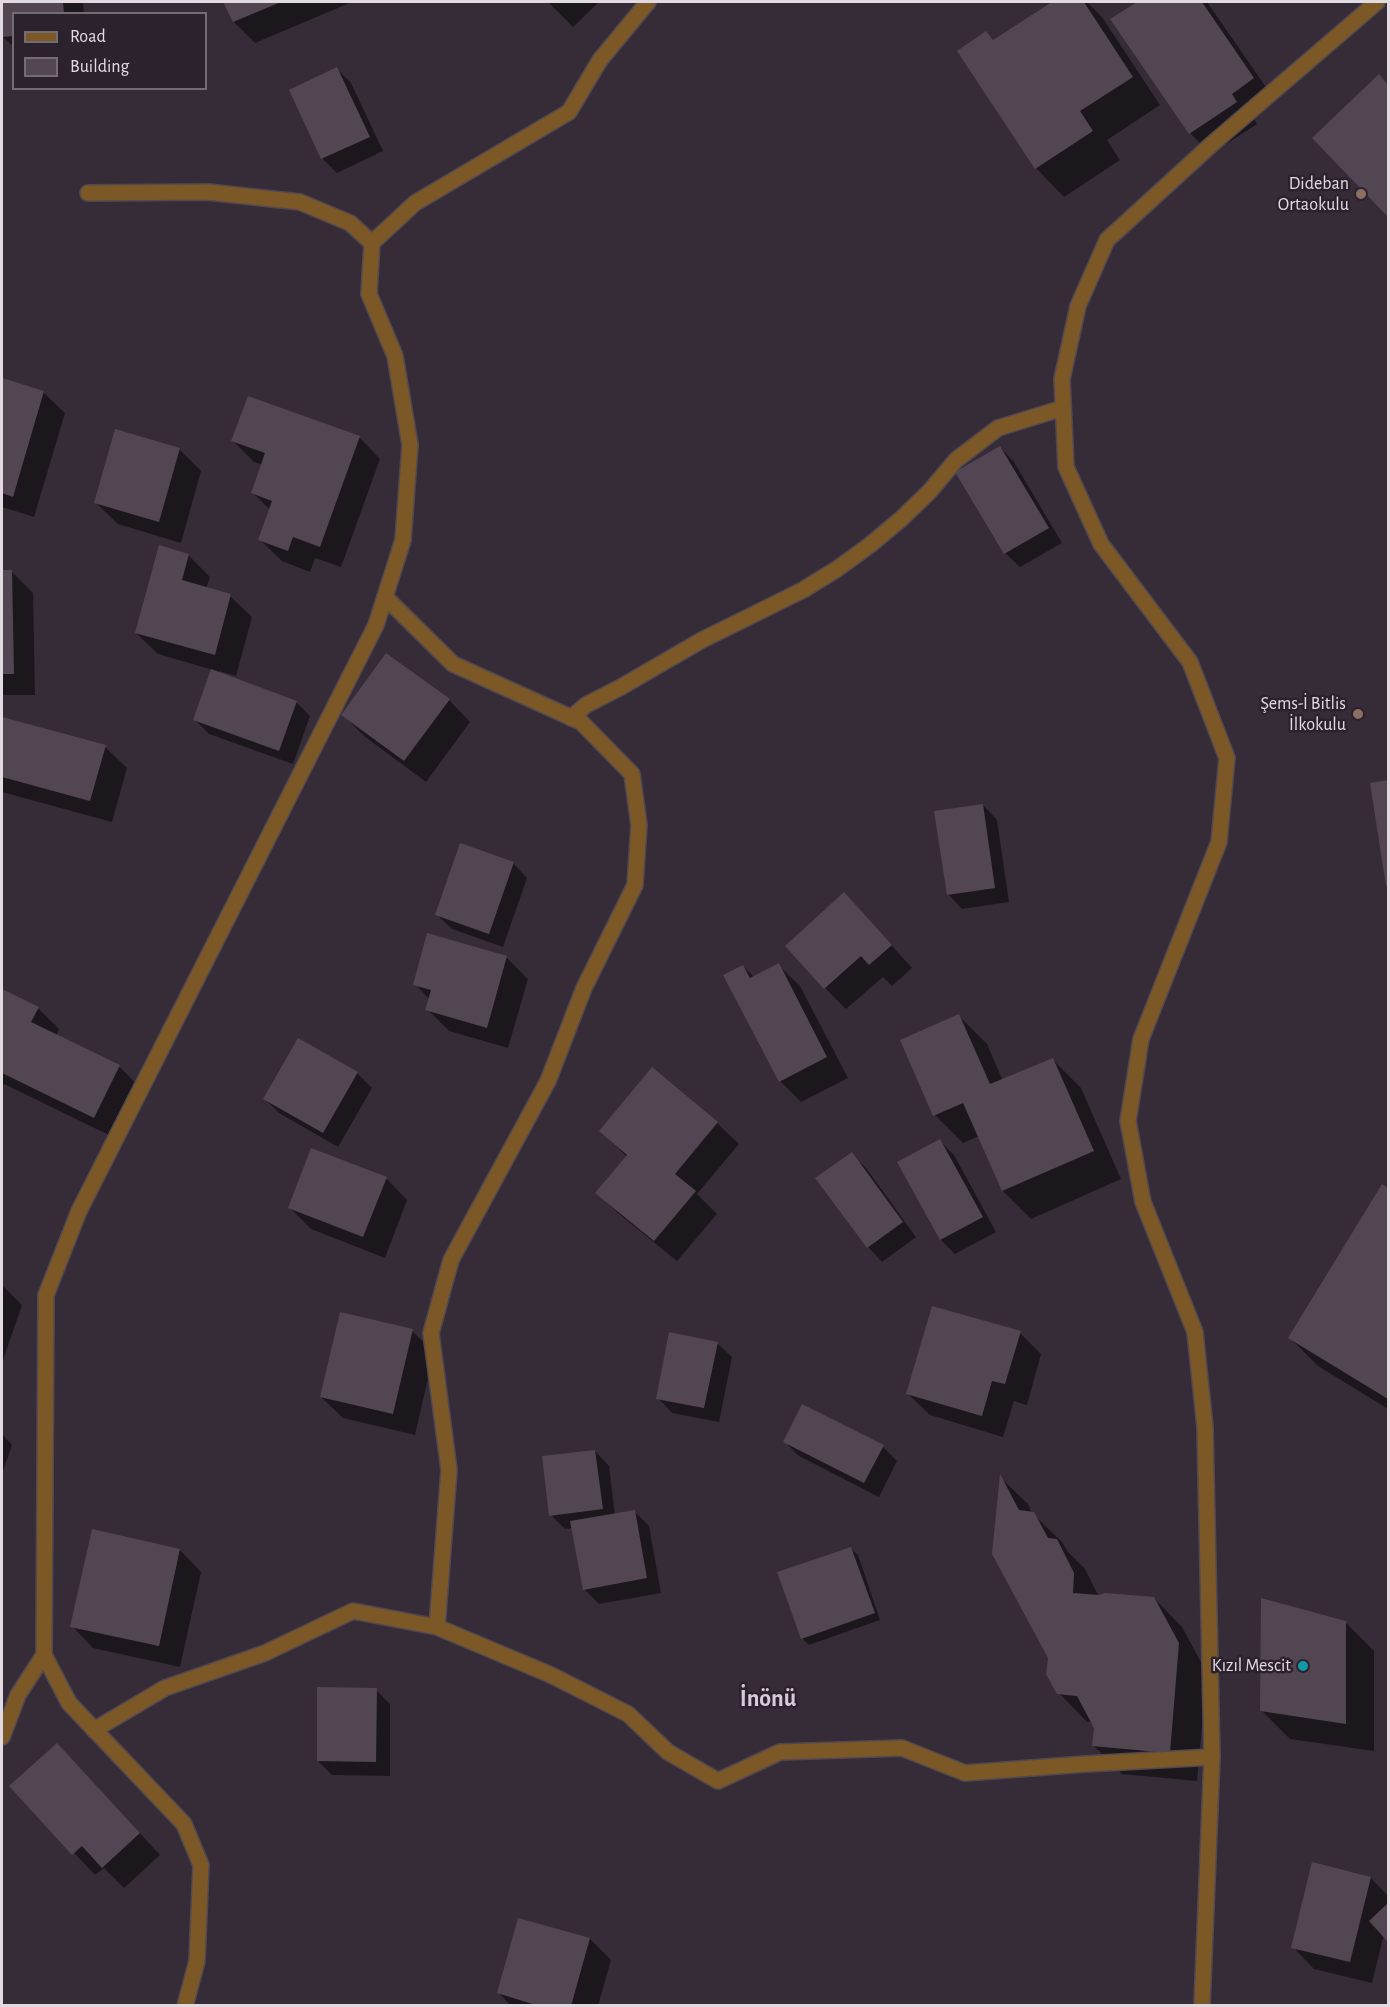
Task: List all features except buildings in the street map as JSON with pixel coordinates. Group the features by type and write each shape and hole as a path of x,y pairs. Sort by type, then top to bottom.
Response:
{"street":[{"path":"185,2006 197,1961 201,1865 184,1824 69,1703 44,1654 46,1295 79,1212 376,625 403,540 410,445 395,356 369,294 372,243 415,203 569,112 600,60 648,2"},
{"path":"1202,2006 1212,1757 1205,1428 1196,1332 1143,1202 1128,1121 1142,1039 1219,842 1227,758 1190,662 1101,544 1066,467 1062,379 1078,306 1107,240 1212,144 1377,2"},
{"path":"88,193 208,192 300,202 350,222 372,243"},
{"path":"572,718 586,705 702,640 803,590 837,569 901,519 930,491 956,460 998,428 1063,408"},
{"path":"385,597 453,664 581,723 632,774 639,825 635,885 584,988 548,1081 451,1260 431,1333 449,1470 437,1627"},
{"path":"94,1730 165,1688 265,1653 352,1611 437,1627 551,1675 628,1714 668,1752 718,1782 780,1752 902,1749 965,1773 1212,1757"},
{"path":"2,1737 18,1695 44,1654"}],"place":[{"name":"Dideban Ortaokulu","path":"1361,194"},
{"name":"Şems-İ Bitlis İlkokulu","path":"1358,714"},
{"name":"Kızıl Mescit","path":"1303,1666"}],"district":[{"name":"İnönü","path":"768,1699"}]}
